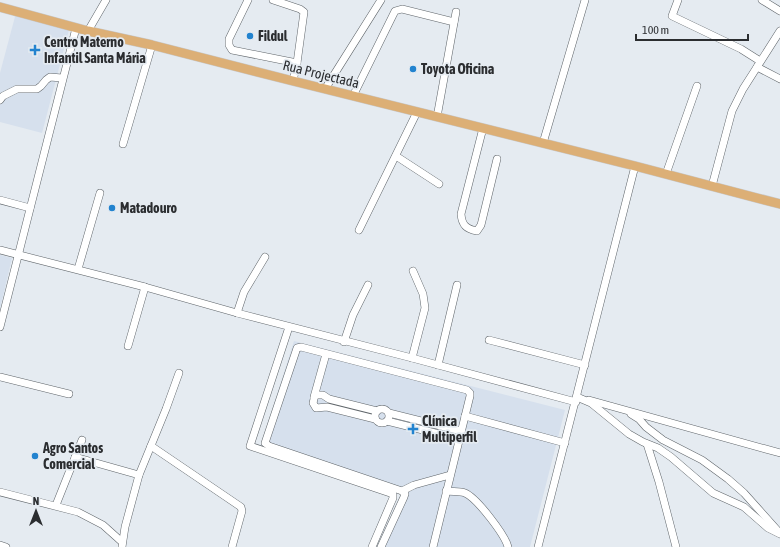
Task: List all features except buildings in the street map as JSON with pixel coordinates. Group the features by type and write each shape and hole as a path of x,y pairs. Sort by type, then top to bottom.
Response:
{"main road":[{"name":"Rua Projectada","path":"0,7 76,28 152,45 635,166 780,204"}],"street":[{"path":"88,31 106,0"},
{"path":"248,0 229,39 229,46 232,50 297,63"},
{"path":"273,0 300,9 304,12 293,81"},
{"path":"325,89 381,0"},
{"path":"542,143 585,0"},
{"path":"678,0 672,16 741,49 780,80"},
{"path":"762,0 780,11"},
{"path":"353,96 395,10 402,9 454,22"},
{"path":"437,117 456,12"},
{"path":"0,326 3,304 19,255 62,78 76,28"},
{"path":"712,186 732,110 780,30"},
{"path":"123,144 152,45"},
{"path":"0,100 3,96 17,89 37,88 50,77 62,78"},
{"path":"666,174 697,86"},
{"path":"359,230 417,112"},
{"path":"482,128 461,214 465,227 470,230 477,231 481,225 497,159"},
{"path":"396,156 439,184"},
{"path":"538,547 635,166"},
{"path":"78,269 100,193"},
{"path":"0,200 30,208"},
{"path":"0,250 146,286 237,313 344,342 620,409 780,453"},
{"path":"237,313 244,292 265,257"},
{"path":"412,358 425,308 423,294 413,271"},
{"path":"344,342 353,315 368,285"},
{"path":"438,365 457,285"},
{"path":"128,346 146,286"},
{"path":"289,327 250,446 393,494 393,498 372,547"},
{"path":"489,340 585,364"},
{"path":"381,547 404,498 405,494 402,491 268,446 265,443 297,348 301,347 467,390 470,393 432,547"},
{"path":"326,354 314,398 313,404 316,408 327,407 375,419 381,424 387,421 459,439"},
{"path":"122,545 139,475 179,373"},
{"path":"0,376 69,394"},
{"path":"314,398 315,395 323,395 328,399 377,411 384,409 388,412 461,431"},
{"path":"576,399 591,403 629,434 646,444 658,448 671,457 713,493 744,507 768,528 780,534"},
{"path":"620,409 639,419 654,434 663,440 702,460 722,475 744,493 780,534"},
{"path":"375,419 375,414 377,411"},
{"path":"387,421 389,417 388,412"},
{"path":"465,416 565,442"},
{"path":"56,505 82,440"},
{"path":"646,444 659,482 676,547"},
{"path":"151,446 241,507 242,511 232,547"},
{"path":"75,457 139,475"},
{"path":"402,491 414,485 450,475"},
{"path":"446,491 465,493 474,498 488,514 506,540 508,547"},
{"path":"0,492 56,505 78,512 103,525 122,545"},
{"path":"0,545 6,547"}],"shaded area":[{"name":"Centro Materno Infantil Santa Mária","path":"16,13 70,26 42,133 0,122 0,73"},
{"path":"0,255 12,258 0,309"},
{"name":"Clínica Multiperfil","path":"294,341 565,410 530,547 377,547 401,494 260,448"}],"place":[{"name":"Fildul","path":"250,36"},
{"name":"Centro Materno Infantil Santa Mária","path":"35,50"},
{"name":"Toyota Oficina","path":"413,69"},
{"name":"Matadouro","path":"112,208"},
{"name":"Clínica Multiperfil","path":"413,429"},
{"name":"Agro Santos Comercial","path":"35,456"}]}
